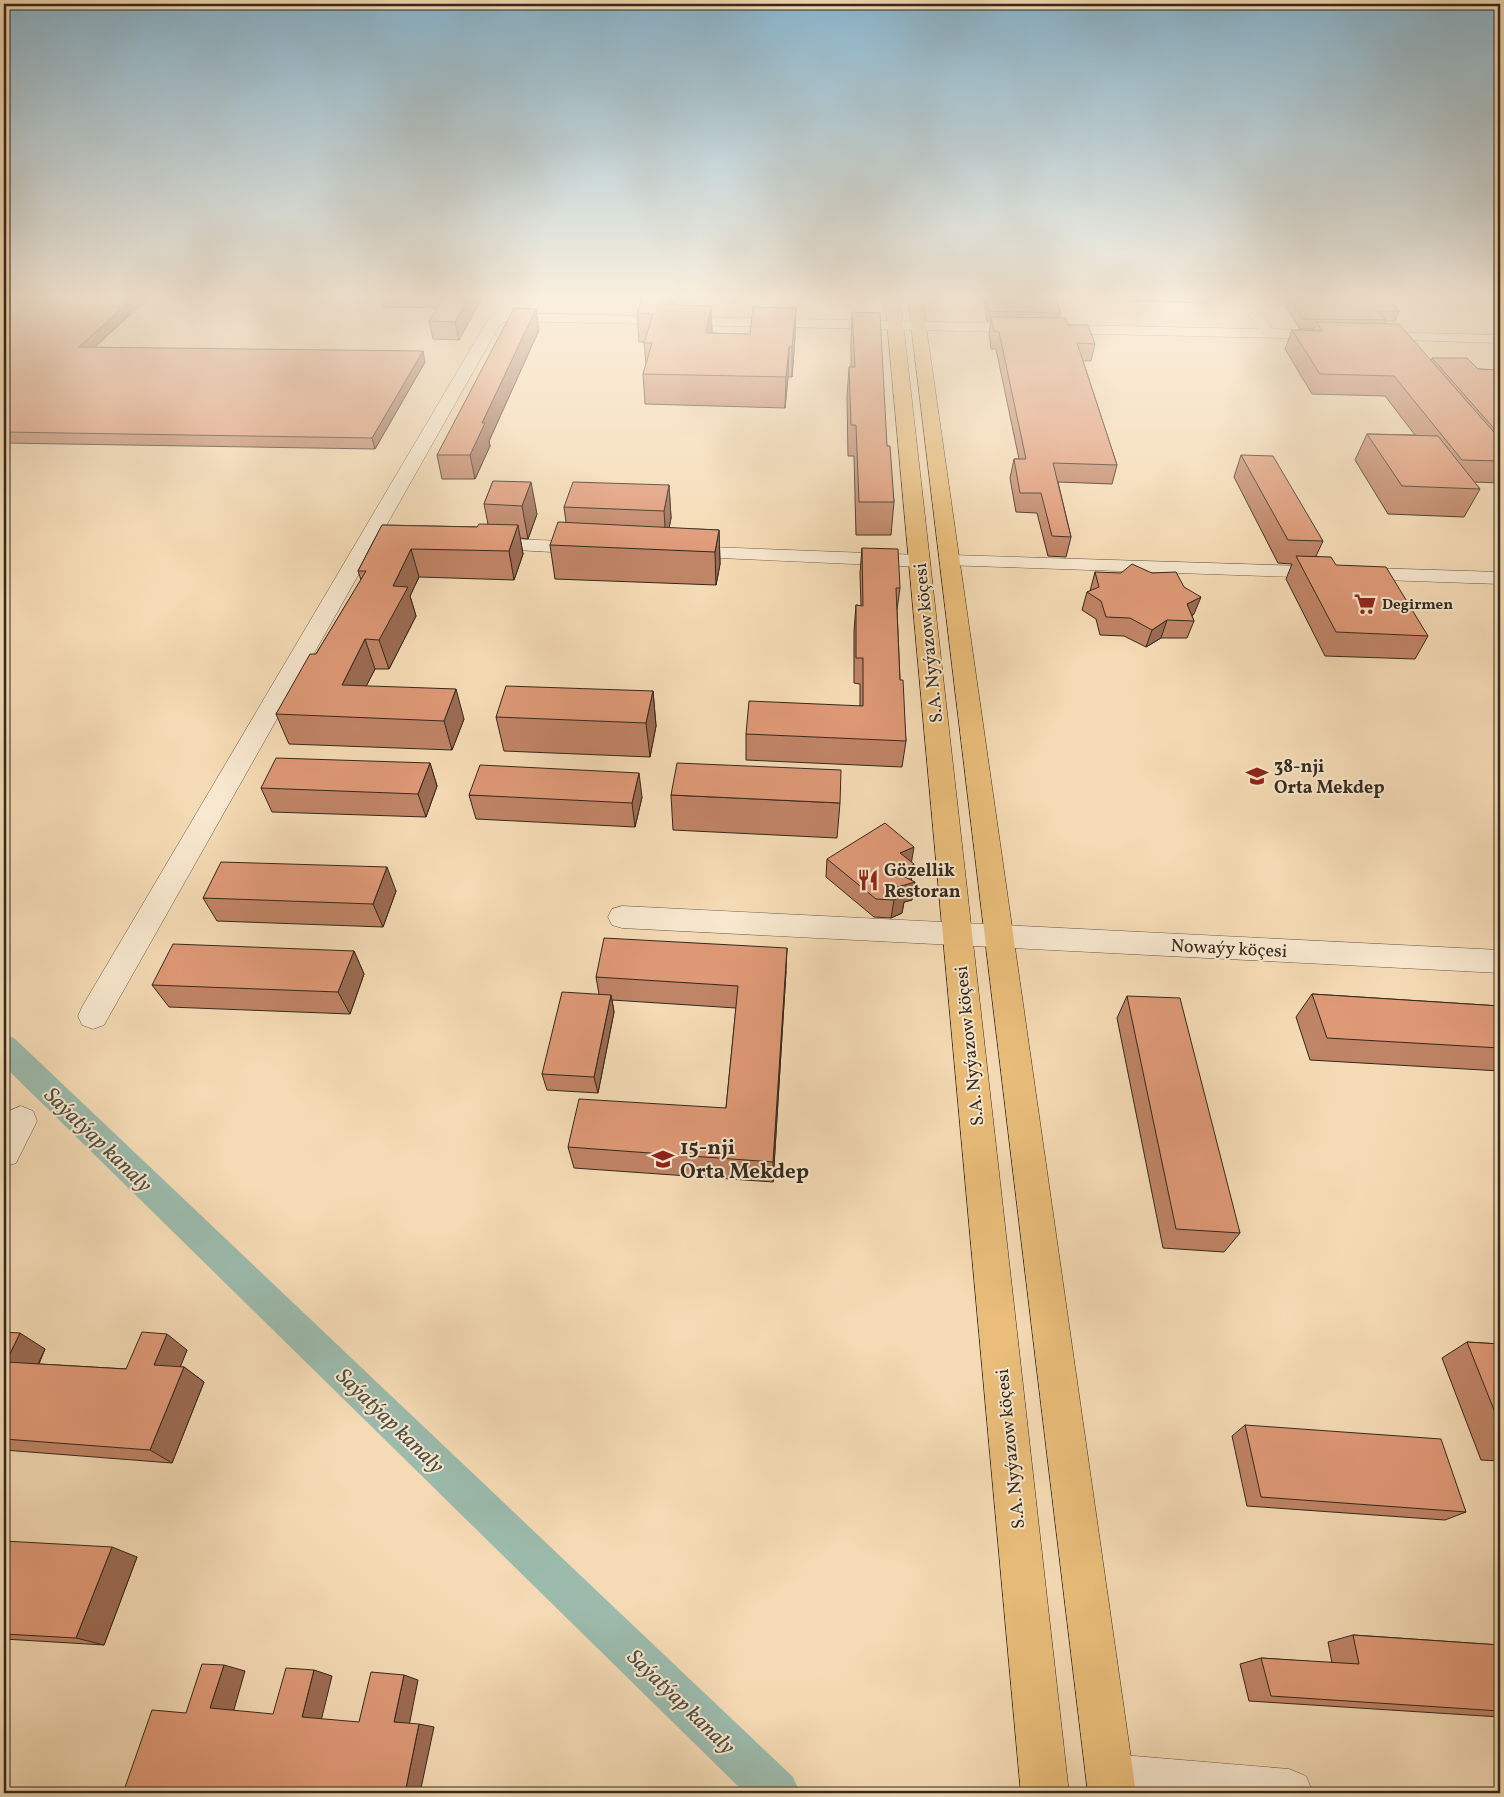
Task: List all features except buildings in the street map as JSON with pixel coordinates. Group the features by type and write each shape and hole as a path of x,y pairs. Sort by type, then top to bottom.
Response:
{"main road":[{"name":"S.A. Nyýazow köçesi","path":"910,382 920,560 1045,1793"},
{"name":"S.A. Nyýazow köçesi","path":"918,382 950,561 1111,1785"}],"street":[{"path":"94,1016 377,540 462,382"},
{"path":"466,544 604,549"},
{"path":"663,551 920,560"},
{"path":"950,561 1500,578"},
{"name":"Nowaýy köçesi","path":"622,917 1500,962"},
{"path":"4,1152 21,1121"},
{"path":"1111,1785 1289,1793"}],"waterway":[{"name":"Saýatýap kanaly","path":"4,1047 777,1793"}],"place":[{"name":"Degirmen","path":"1365,604"},
{"name":"38-nji Orta Mekdep","path":"1257,776"},
{"name":"Gözellik Restoran","path":"868,880"},
{"name":"15-nji Orta Mekdep","path":"663,1159"}]}
